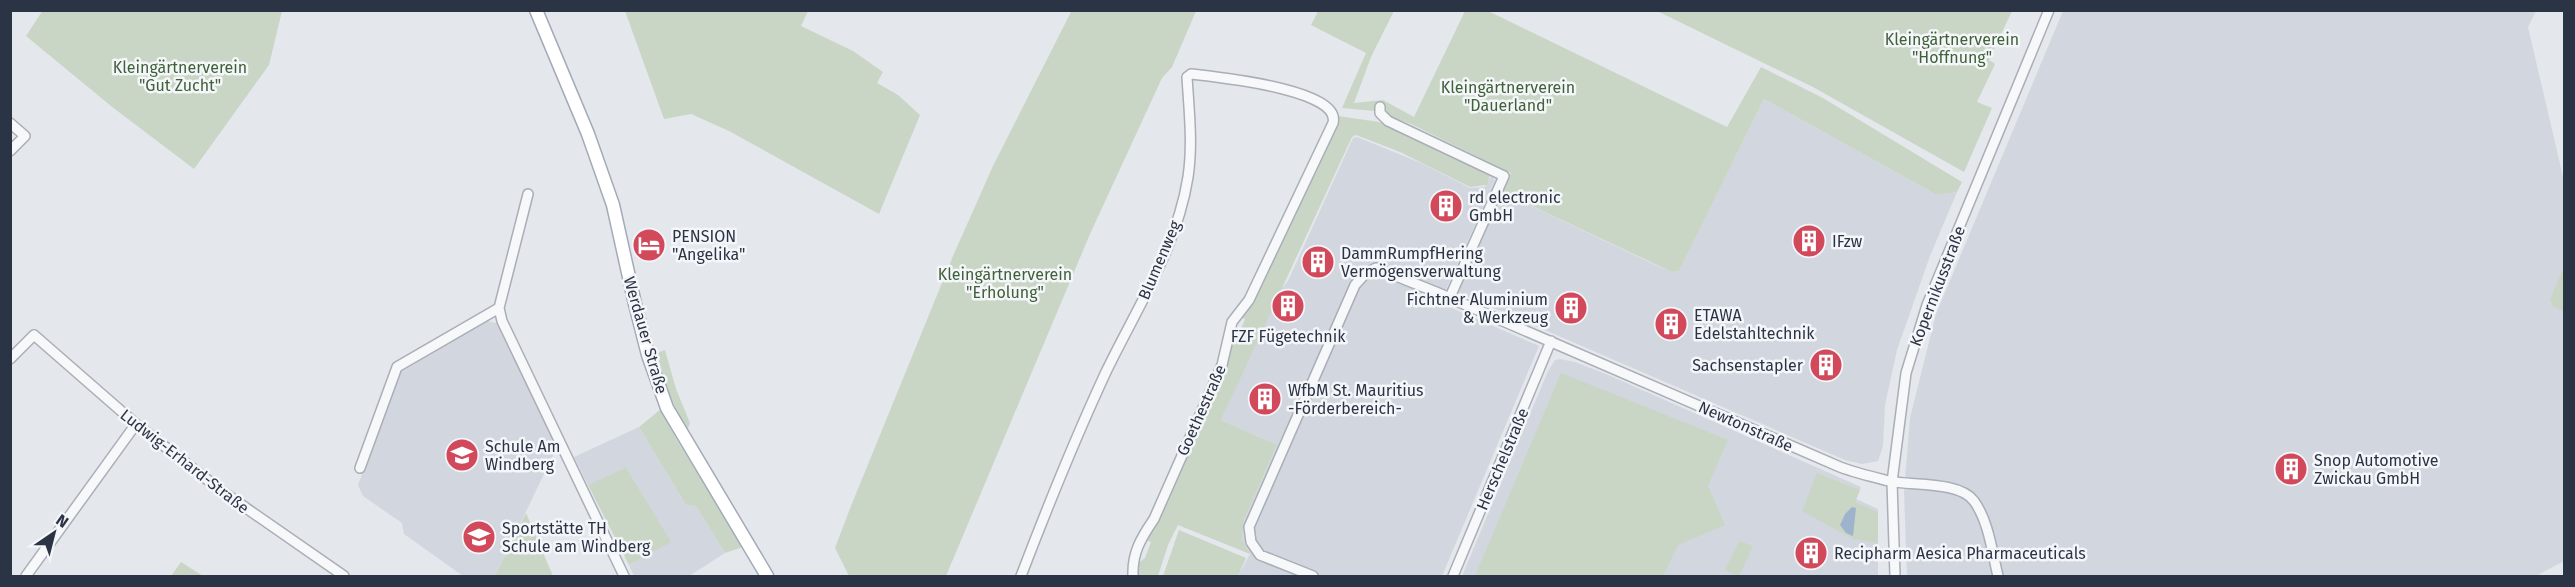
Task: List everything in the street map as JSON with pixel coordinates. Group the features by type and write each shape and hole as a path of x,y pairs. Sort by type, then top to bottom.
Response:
{"main road":[{"name":"Werdauer Straße","path":"536,10 588,134 613,205 637,314 667,408 767,576"}],"street":[{"name":"Kopernikusstraße","path":"1895,576 1892,482 1906,373 1920,326 2049,10"},
{"name":"Blumenweg","path":"1021,576 1066,460 1164,254 1181,207 1188,177 1191,136 1187,77 1191,74 1233,79 1295,92 1321,103 1334,114"},
{"path":"1380,107 1380,113 1388,121 1504,176 1450,297"},
{"name":"Goethestraße","path":"1132,576 1135,550 1139,540 1154,519 1222,365 1232,322 1244,309 1261,277 1329,133 1334,114"},
{"path":"10,123 26,136 10,151"},
{"path":"528,194 499,308 502,321 624,576"},
{"name":"Newtonstraße","path":"1313,576 1260,555 1251,542 1249,527 1355,285 1366,273 1376,268 1450,297 1840,467 1892,482 1954,489 1964,493 1973,500 1988,536 1998,576"},
{"path":"360,468 397,368 499,308"},
{"name":"Ludwig-Erhard-Straße","path":"10,359 34,335 136,424 223,492 344,576"},
{"name":"Herschelstraße","path":"1453,576 1551,341"},
{"path":"26,576 136,424"}],"shaded area":[{"path":"2063,11 2536,11 2528,27 2564,181 2564,561 2536,576 1907,576 1904,492 1910,418 1936,314"},
{"path":"1764,99 1937,195 1957,192 1930,256 1897,350 1885,405 1883,446 1878,461 1862,464 1845,460 1457,292 1502,192 1649,262 1672,272 1679,271"},
{"path":"1357,137 1421,163 1470,188 1485,187 1491,176 1495,180 1440,303 1539,346 1442,576 1238,576 1250,554 1242,539 1244,520 1277,445 1221,420 1255,342 1282,288 1288,281 1353,138"},
{"name":"Schule Am Windberg","path":"487,321 499,324 557,447 495,576 463,576 404,534 402,523 363,496 358,485 401,372"},
{"path":"1560,359 1606,374 1861,487 1856,499 1878,509 1878,576 1462,576 1548,371 1555,360"},
{"path":"639,427 686,505 696,506 725,553 689,576 634,576 629,565 670,542 626,467 588,485 574,457"}],"green space":[{"name":"Kleingärtnerverein \"Gut Zucht\"","path":"43,10 282,11 269,65 194,169 111,106 26,36"},
{"name":"Kleingärtnerverein \"Erholung\"","path":"1072,10 1196,11 1172,67 1162,78 1090,234 946,576 849,576 835,548 851,506 953,256 993,166"},
{"path":"625,11 808,11 801,26 853,51 883,72 877,83 898,95 920,115 879,214 729,131 691,114 664,119"},
{"name":"Kleingärtnerverein \"Dauerland\"","path":"1318,11 1394,11 1371,57 1354,103 1383,100 1414,117 1465,11 1488,11 1727,127 1761,67 1823,98 1962,182 1957,192 1937,195 1764,99 1679,271 1672,272 1502,192 1511,173 1411,124 1375,111 1342,108 1366,53 1311,25"},
{"name":"Kleingärtnerverein \"Hoffnung\"","path":"1657,11 2012,11 1989,60 1995,64 1977,102 1992,108 1964,172 1813,87"},
{"path":"1338,116 1379,122 1490,175 1487,185 1470,187 1400,152 1356,135 1352,137 1221,420 1277,445 1244,520 1242,539 1250,554 1178,525 1168,545 1158,576 1136,576 1137,564 1145,558 1151,542 1144,539 1163,511 1230,341 1236,342 1245,319 1239,317 1246,313 1257,295 1332,136"},
{"path":"2564,267 2564,312 2553,306 2550,299"},
{"path":"665,350 676,389 690,423 687,431 668,392 657,353"},
{"path":"1561,373 1728,440 1708,486 1725,525 1678,545 1663,576 1475,576"},
{"path":"661,409 677,440 743,547 725,553 696,506 686,505 639,427"},
{"path":"626,467 671,542 629,565 588,485"},
{"path":"1817,473 1860,490 1855,502 1878,512 1878,543 1853,539 1802,511"},
{"path":"526,513 553,576 495,576"},
{"path":"1179,530 1246,558 1238,576 1163,576"},
{"path":"1739,541 1753,546 1739,576 1725,570"},
{"path":"181,562 203,576 171,576"}],"water":[{"path":"1852,507 1856,508 1853,536 1846,533 1840,525 1845,514"}],"place":[{"name":"rd electronic GmbH","path":"1446,206"},
{"name":"IFzw","path":"1809,241"},
{"name":"PENSION \"Angelika\"","path":"649,245"},
{"name":"DammRumpfHering Vermögensverwaltung","path":"1318,262"},
{"name":"FZF Fügetechnik","path":"1288,306"},
{"name":"Fichtner Aluminium & Werkzeug","path":"1571,308"},
{"name":"ETAWA Edelstahltechnik","path":"1671,324"},
{"name":"Sachsenstapler","path":"1826,365"},
{"name":"WfbM St. Mauritius -Förderbereich-","path":"1265,399"},
{"name":"Schule Am Windberg","path":"462,455"},
{"name":"Snop Automotive Zwickau GmbH","path":"2291,469"},
{"name":"Sportstätte TH Schule am Windberg","path":"479,537"},
{"name":"Recipharm Aesica Pharmaceuticals","path":"1811,553"}]}
